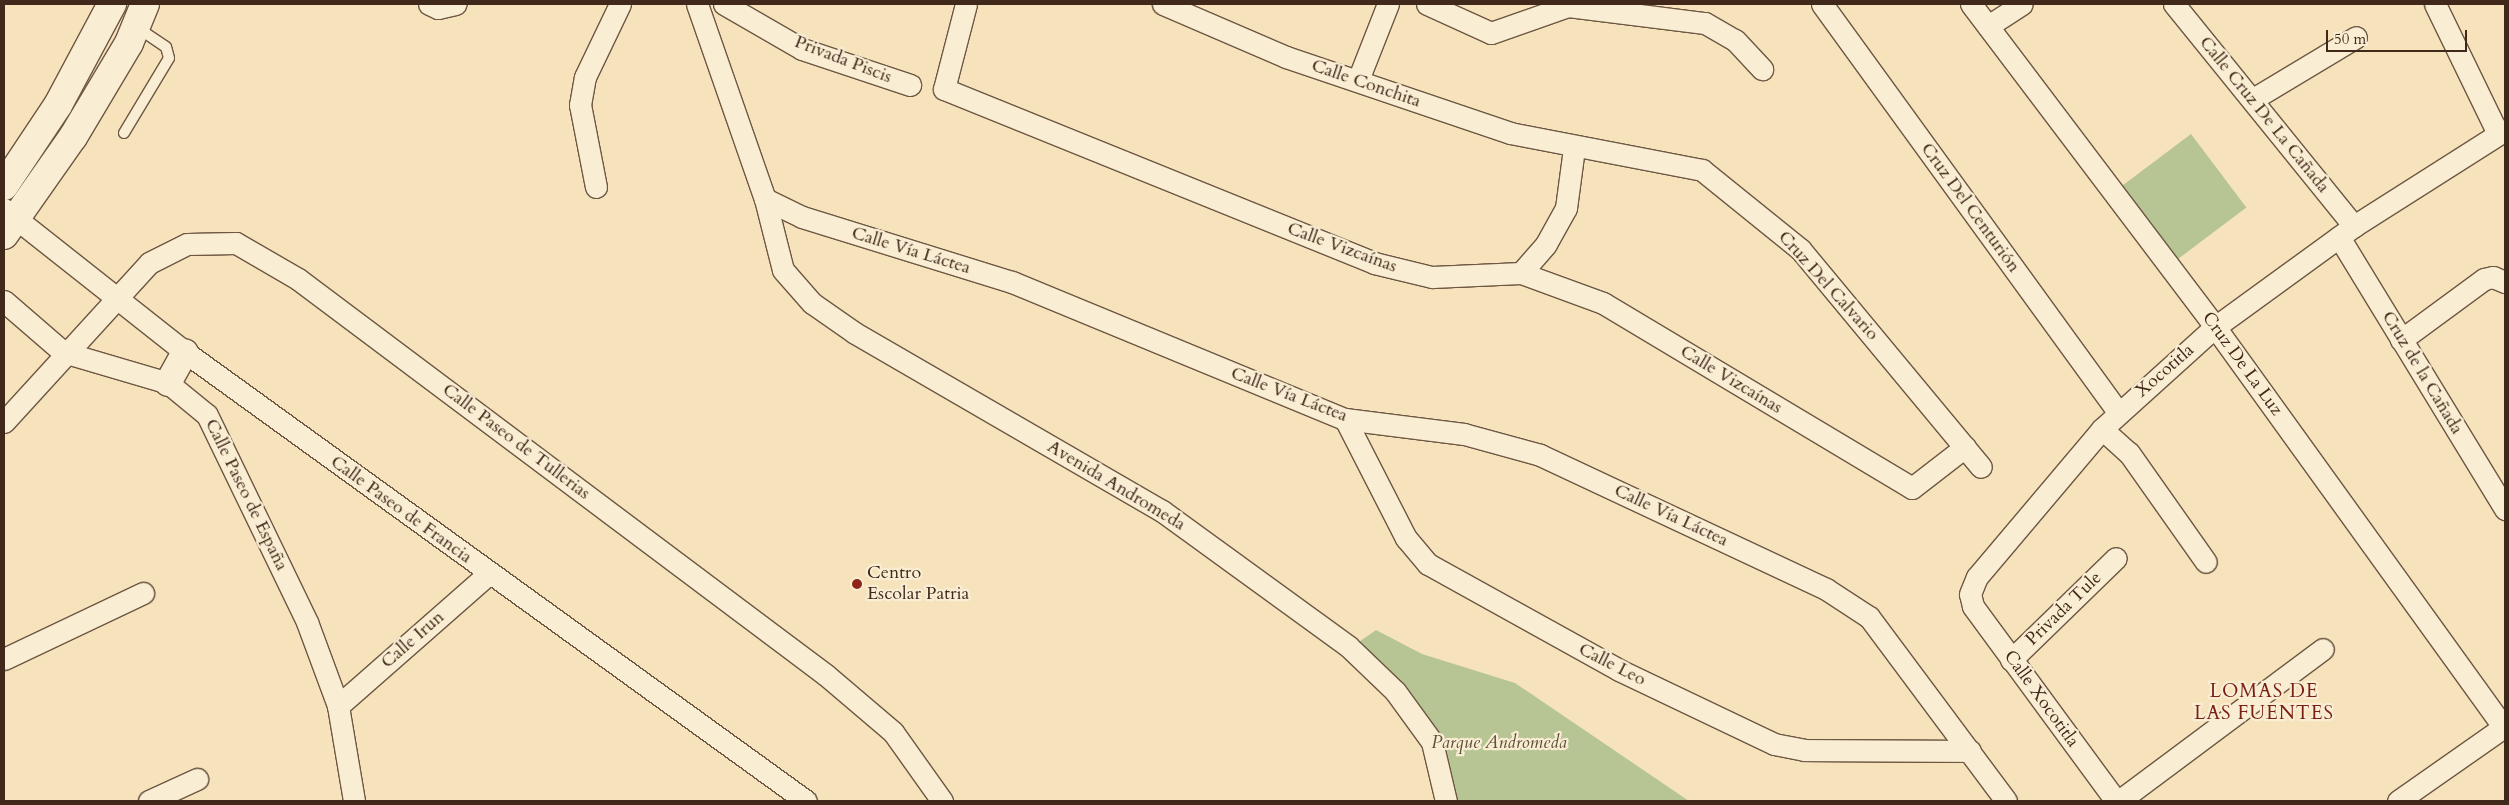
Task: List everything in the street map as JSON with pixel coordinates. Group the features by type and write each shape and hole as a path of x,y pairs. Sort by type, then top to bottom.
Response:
{"main road":[{"path":"4,186 58,106 112,4"},
{"path":"8,221 73,137 140,15"}],"street":[{"path":"429,4 454,6"},
{"path":"596,187 580,105 585,77 620,4"},
{"path":"697,4 766,200"},
{"name":"Privada Piscis","path":"724,4 802,49 910,86"},
{"name":"Calle Vizcaínas","path":"966,4 944,89 1374,263 1432,277 1521,273 1603,303 1912,488 1965,446"},
{"name":"Calle Conchita","path":"1163,4 1286,58 1358,80 1510,133 1574,148"},
{"path":"1427,4 1491,33 1568,6 1705,24 1735,40 1762,69"},
{"name":"Cruz Del Centurión","path":"1822,4 2118,412"},
{"name":"Cruz De La Luz","path":"1971,4 2215,327 2505,727"},
{"path":"1988,26 2022,4"},
{"name":"Calle Cruz De La Cañada","path":"2174,4 2253,99 2347,232"},
{"path":"2435,4 2502,132"},
{"path":"1358,80 1386,8"},
{"path":"2253,99 2356,37"},
{"name":"Xocotitla","path":"1970,594 1977,578 2102,428 2215,327 2347,232 2502,132"},
{"path":"1521,273 1546,244 1566,208 1574,148"},
{"name":"Cruz Del Calvario","path":"1574,148 1702,170 1752,206 1800,249 1981,467"},
{"name":"Calle Vía Láctea","path":"766,200 802,217 1012,282 1345,419 1464,434 1540,454 1826,589 1869,617 2006,801"},
{"name":"Avenida Andromeda","path":"766,200 783,270 812,303 855,333 1162,511 1348,646 1395,691 1432,742 1446,801"},
{"name":"Calle Paseo de Francia","path":"8,221 488,574 806,801"},
{"name":"Cruz de la Cañada","path":"2347,232 2401,340 2505,509"},
{"name":"Calle Paseo de Tullerias","path":"4,422 63,352 113,297 149,262 187,244 236,243 271,260 826,675 893,732 942,801"},
{"path":"2401,340 2484,279 2493,276 2505,282"},
{"name":"Calle Paseo de España","path":"4,301 63,352 168,383 207,415 307,622 338,706 354,801"},
{"path":"168,383 185,352"},
{"name":"Calle Leo","path":"1345,419 1406,538 1428,564 1618,670 1774,744 1804,750 1970,751"},
{"path":"2102,428 2128,453 2206,562"},
{"name":"Privada Tule","path":"2011,660 2116,558"},
{"name":"Calle Irun","path":"338,706 488,574"},
{"path":"4,659 143,593"},
{"name":"Calle Xocotitla","path":"1970,594 2011,660 2118,801"},
{"path":"2118,801 2323,648"},
{"path":"2398,801 2505,727"},
{"path":"149,801 197,779"}],"lane":[{"path":"124,133 169,58 166,48 140,15"}],"green space":[{"path":"2191,134 2246,207 2177,260 2122,186"},
{"name":"Parque Andromeda","path":"1376,630 1422,654 1515,683 1689,801 1449,801 1439,742 1359,642"}],"place":[{"name":"Centro Escolar Patria","path":"857,584"}],"district":[{"name":"LOMAS DE LAS FUENTES","path":"2264,703"}]}
